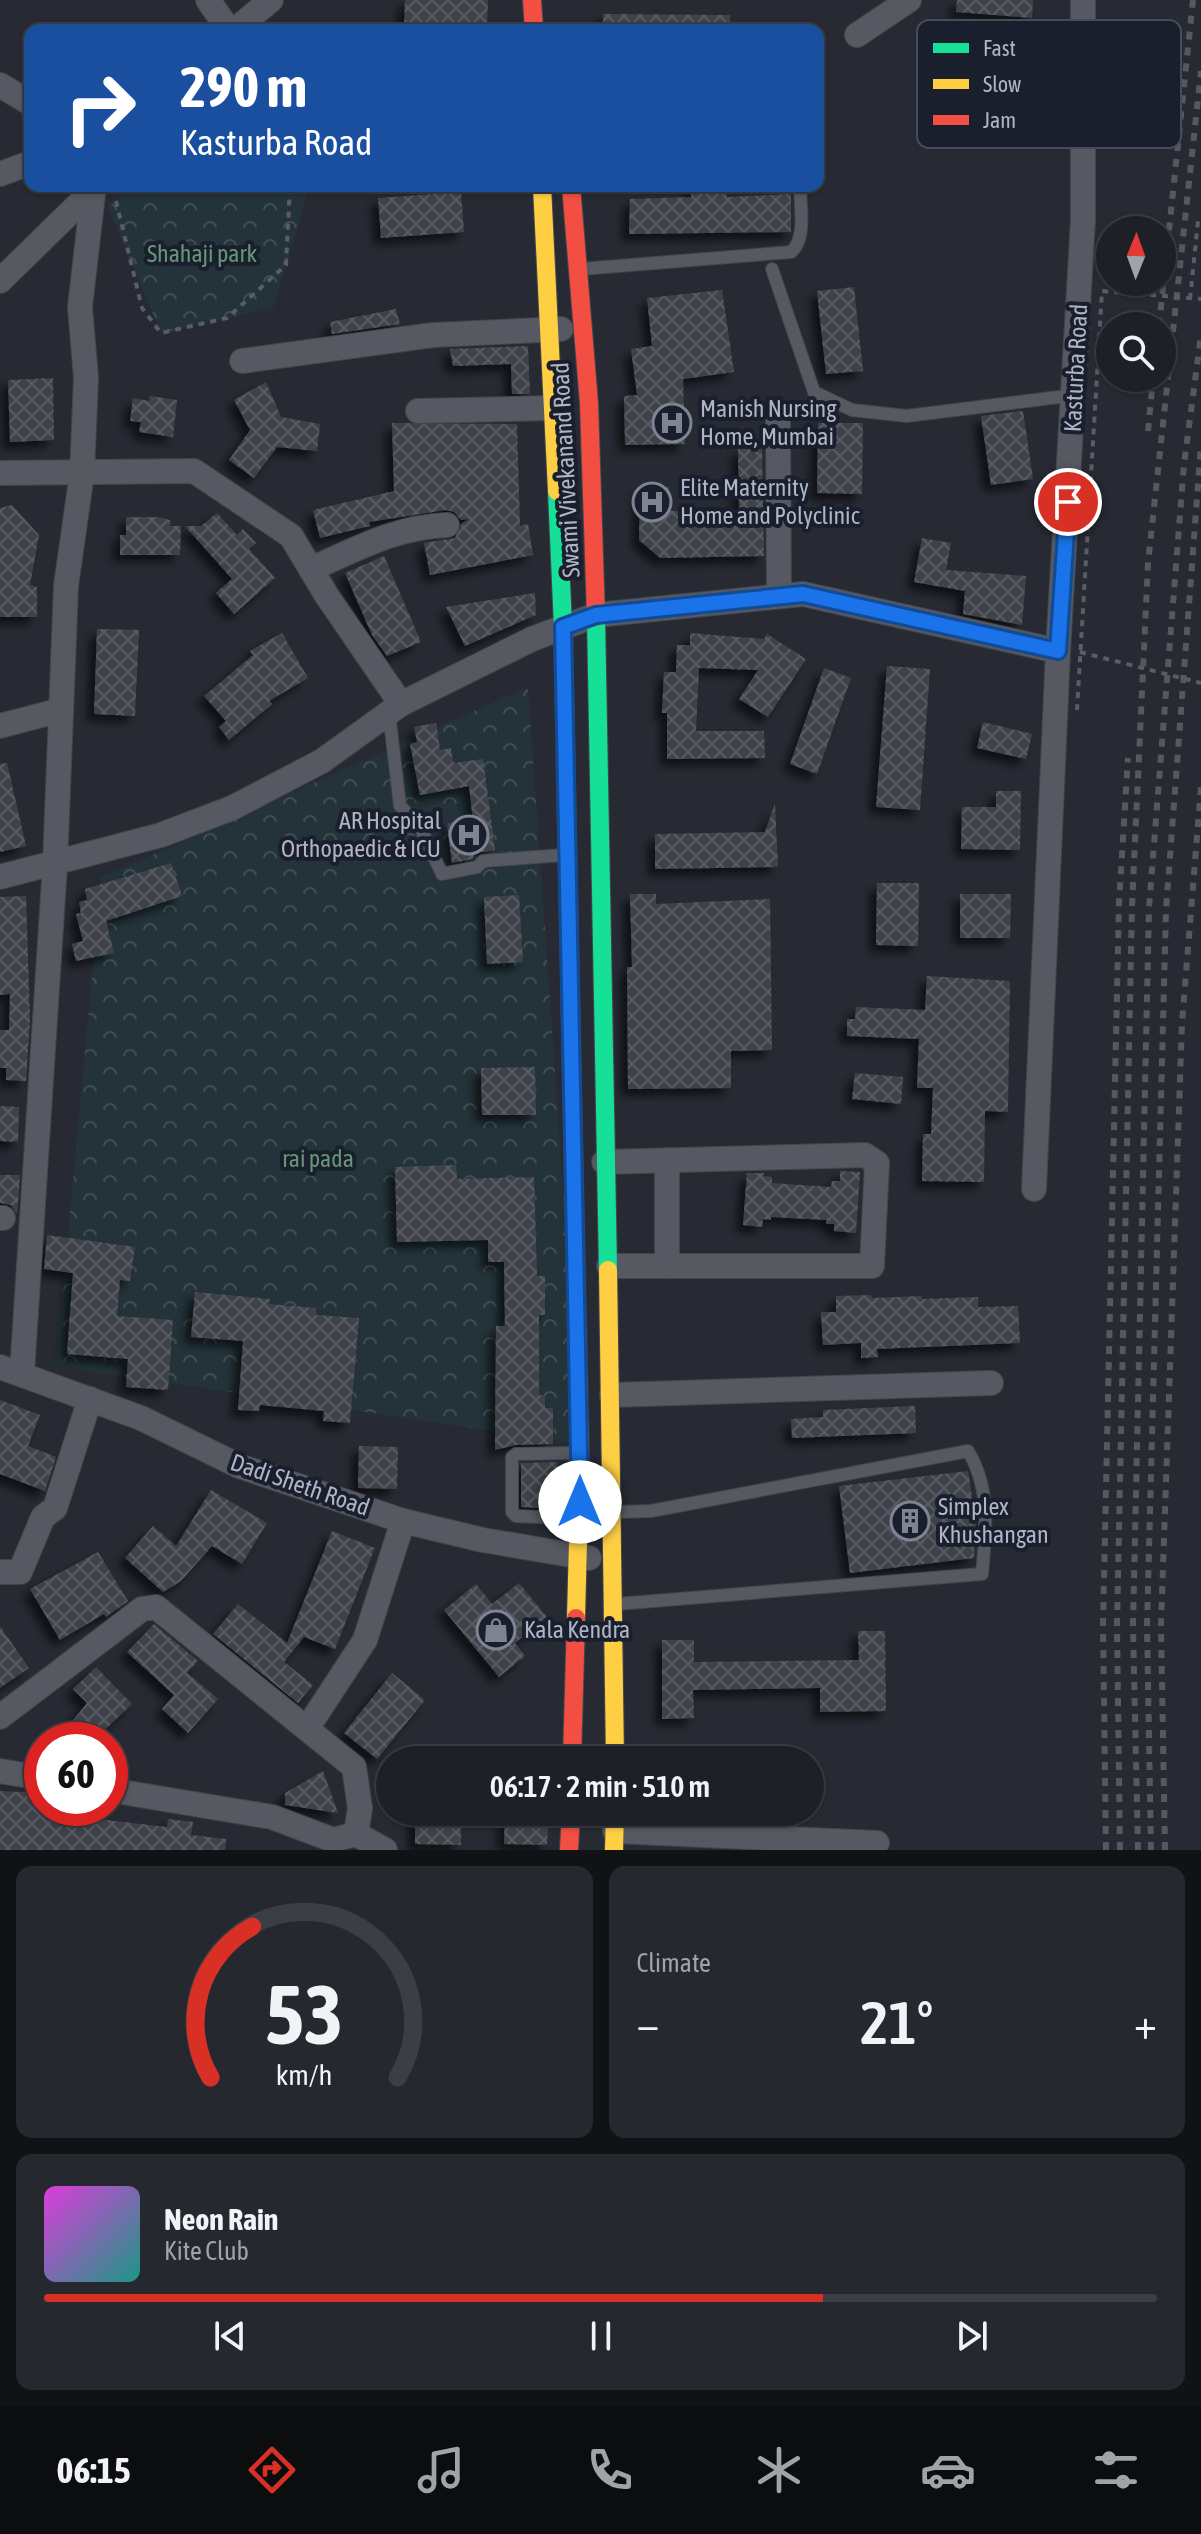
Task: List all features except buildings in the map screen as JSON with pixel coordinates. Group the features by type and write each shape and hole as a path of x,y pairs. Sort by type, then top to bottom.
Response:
{"main road":[{"path":"532,0 534,24"},
{"name":"Swami Vivekanand Road","path":"543,192 562,271 583,328 596,615 604,1162 612,1395 615,1746"},
{"name":"Swami Vivekanand Road","path":"570,192 562,271 551,330 563,627 578,1465 570,1556 572,1746"},
{"path":"569,1850 570,1826"}],"street":[{"path":"208,0 226,24"},
{"path":"232,24 251,0"},
{"path":"235,24 271,0"},
{"path":"857,35 909,0"},
{"path":"0,85 24,99"},
{"name":"Kasturba Road","path":"1034,1189 1069,651 1083,148"},
{"path":"0,174 24,165"},
{"path":"0,281 96,192"},
{"path":"11,1370 55,865 66,586 82,473 86,378 80,307 98,192"},
{"path":"242,361 433,335 583,328"},
{"path":"418,411 553,408"},
{"path":"778,419 779,596"},
{"path":"0,473 194,471 291,536 395,709"},
{"path":"311,569 385,535 447,525"},
{"path":"0,877 161,835 232,808 322,761 395,709 563,627 596,615 803,594 1069,651"},
{"path":"0,726 61,710"},
{"path":"604,1162 865,1155 877,1163 872,1266 609,1266"},
{"path":"667,1160 667,1265"},
{"name":"Dadi Sheth Road","path":"11,1370 141,1418 239,1466 403,1521 570,1556 613,1561"},
{"path":"612,1395 991,1383"},
{"path":"0,1572 8,1575 20,1572 43,1517 55,1508 90,1399"},
{"path":"308,1727 365,1640 403,1521"},
{"path":"0,1717 142,1609 156,1607 354,1767 360,1808 356,1834"},
{"path":"0,1771 24,1775"},
{"path":"128,1793 272,1817 333,1840 356,1834 385,1850"},
{"path":"615,1831 877,1843"}],"lane":[{"path":"562,271 791,252 799,245 800,192"},
{"path":"772,269 814,392 852,410 907,416 1075,395"},
{"path":"395,709 400,806 420,827 442,874 477,867 483,861 566,855"},
{"path":"613,1512 651,1511 968,1451 978,1467 988,1517 982,1574 614,1604"},
{"path":"568,1453 575,1456 578,1465 575,1514 562,1518 516,1516 512,1512 512,1457 516,1454 568,1453"},
{"path":"562,1518 570,1556"}],"path":[{"path":"99,192 142,308 161,333 227,318 286,265 290,192"},
{"path":"1190,299 1198,221"},
{"path":"1077,710 1069,651 1102,291 1201,299"},
{"path":"1069,651 1201,683"}],"green space":[{"name":"Shahaji park","path":"126,192 308,192 273,308 161,333 108,207"},
{"name":"rai pada","path":"528,687 581,1444 56,1366 101,878"}],"railway":[{"path":"1181,115 1193,0"},
{"path":"1120,1850 1117,1626 1132,906 1148,563 1201,71"},
{"path":"1160,312 1178,148"},
{"path":"1138,1850 1133,1626 1149,908 1184,464 1201,335"},
{"path":"1148,431 1152,392"},
{"path":"1151,1850 1147,1625 1166,910 1201,445"},
{"path":"1106,1850 1103,1624 1119,903 1128,758"},
{"path":"1165,1850 1161,1625 1182,1023 1201,787"}],"traffic: fast":[{"path":"557,491 563,627 573,1133"},
{"path":"596,617 608,1270"}],"traffic: slow":[{"path":"542,192 557,491"},
{"path":"573,1133 580,1465 576,1618"},
{"path":"608,1270 615,1746"},
{"path":"614,1850 615,1826"}],"traffic: jam":[{"path":"532,0 534,24"},
{"path":"571,192 589,403 596,617"},
{"path":"572,1746 576,1618"},
{"path":"569,1850 570,1826"}],"place":[{"name":"Manish Nursing Home, Mumbai","path":"672,423"},
{"name":"Elite Maternity Home and Polyclinic","path":"652,502"},
{"name":"AR Hospital Orthopaedic & ICU","path":"469,835"},
{"name":"Simplex Khushangan","path":"910,1521"},
{"name":"Kala Kendra","path":"496,1630"}],"route":[{"path":"580,1502 563,627 596,615 803,594 1058,651 1068,502"}]}
